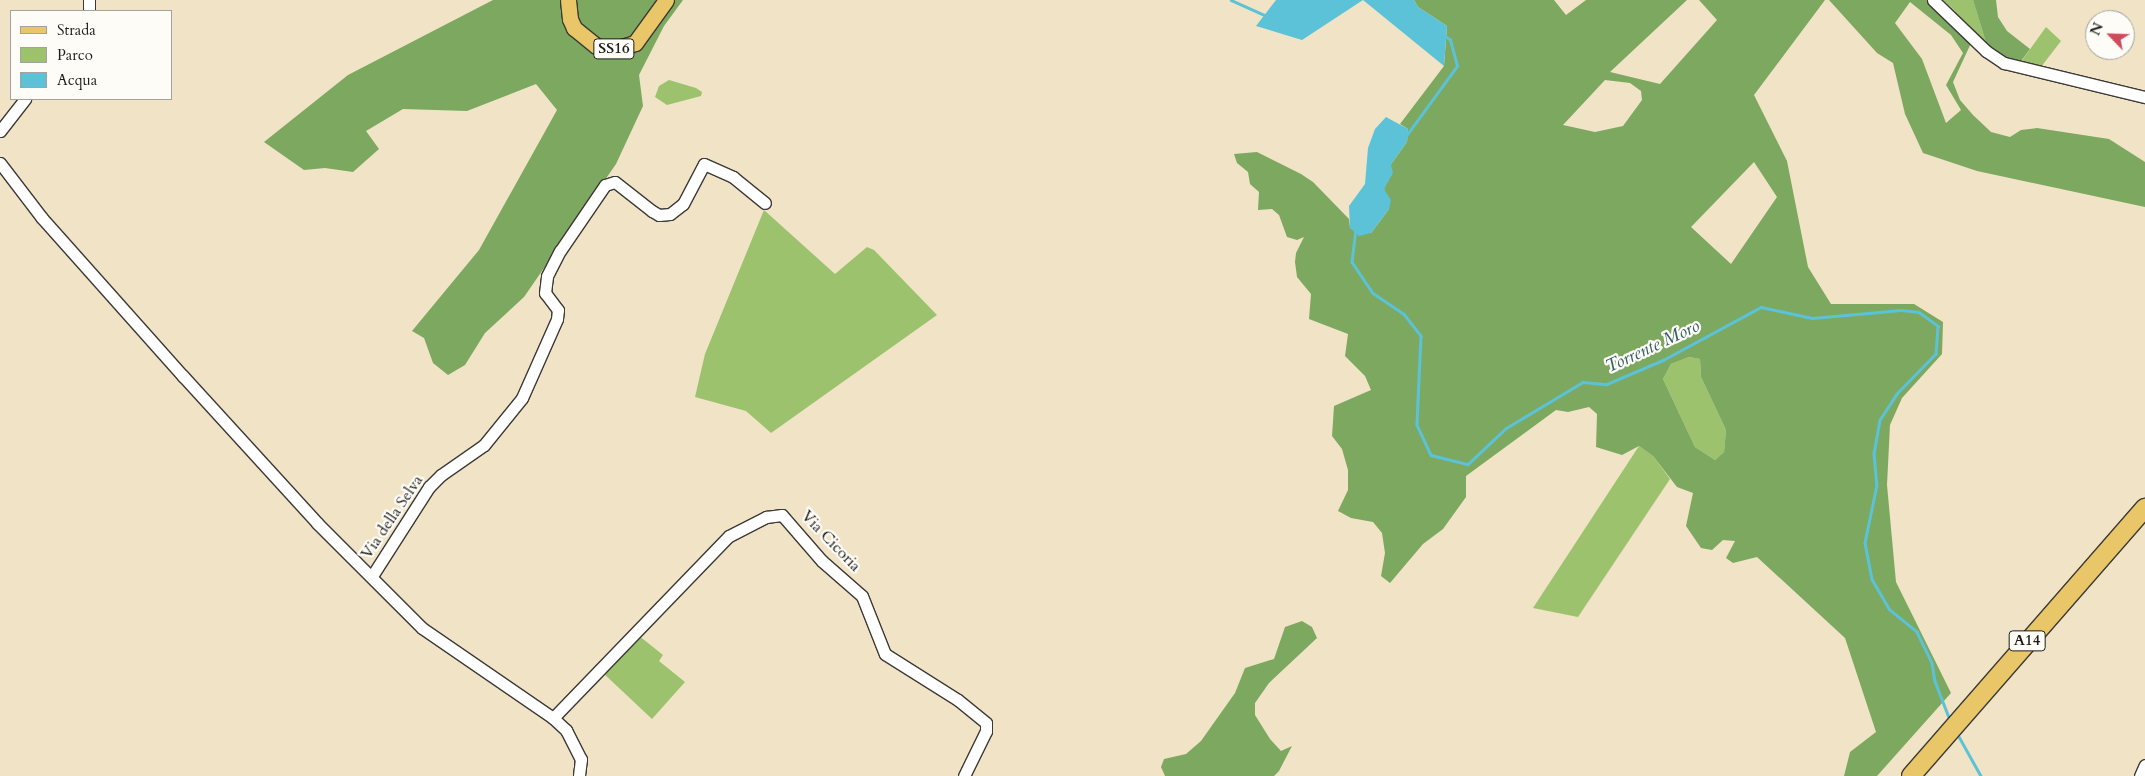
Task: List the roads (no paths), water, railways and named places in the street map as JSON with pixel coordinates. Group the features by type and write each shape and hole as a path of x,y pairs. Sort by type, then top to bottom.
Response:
{"highway":[{"name":"A14","path":"1911,776 2145,508"},
{"name":"A14","path":"1927,776 2145,525"}],"main road":[{"name":"SS16","path":"568,0 570,20 574,28 596,46 612,50 636,43 666,0"}],"street":[{"path":"1933,0 1986,51 2004,63 2145,98"},
{"path":"0,131 24,100"},
{"path":"0,164 42,218 317,522 435,639 553,718 576,746 581,759 579,776"},
{"name":"Via della Selva","path":"372,576 429,487 441,474 484,445 522,398 557,319 558,310 545,293 547,276 560,251 605,186 615,182 652,211 659,215 670,214 683,204 704,164 733,177 765,203"},
{"name":"Via Cicoria","path":"553,718 730,536 766,517 782,516 822,560 862,596 885,654 958,700 986,723 986,731 964,776"},
{"path":"2140,776 2145,765"}],"water":[{"path":"1276,0 1363,0 1302,40 1256,26"},
{"path":"1363,0 1414,0 1418,7 1447,26 1444,66"},
{"path":"1386,117 1408,129 1407,142 1391,164 1393,173 1384,189 1391,200 1389,209 1371,233 1359,236 1350,228 1349,206 1365,184 1368,148 1375,129"}],"waterway":[{"name":"Torrente Moro","path":"1231,0 1264,15"},
{"name":"Torrente Moro","path":"1406,136 1457,66 1450,40 1443,35"},
{"name":"Torrente Moro","path":"1356,229 1352,262 1373,293 1404,314 1421,336 1417,425 1431,455 1468,464 1506,428 1583,382 1607,384 1663,360 1761,307 1812,318 1901,310 1919,312 1938,326 1936,354 1897,394 1880,420 1874,453 1877,485 1865,543 1872,579 1889,609 1917,632 1932,663 1935,681 1950,720"},
{"name":"Torrente Moro","path":"1957,733 1981,776"}]}
